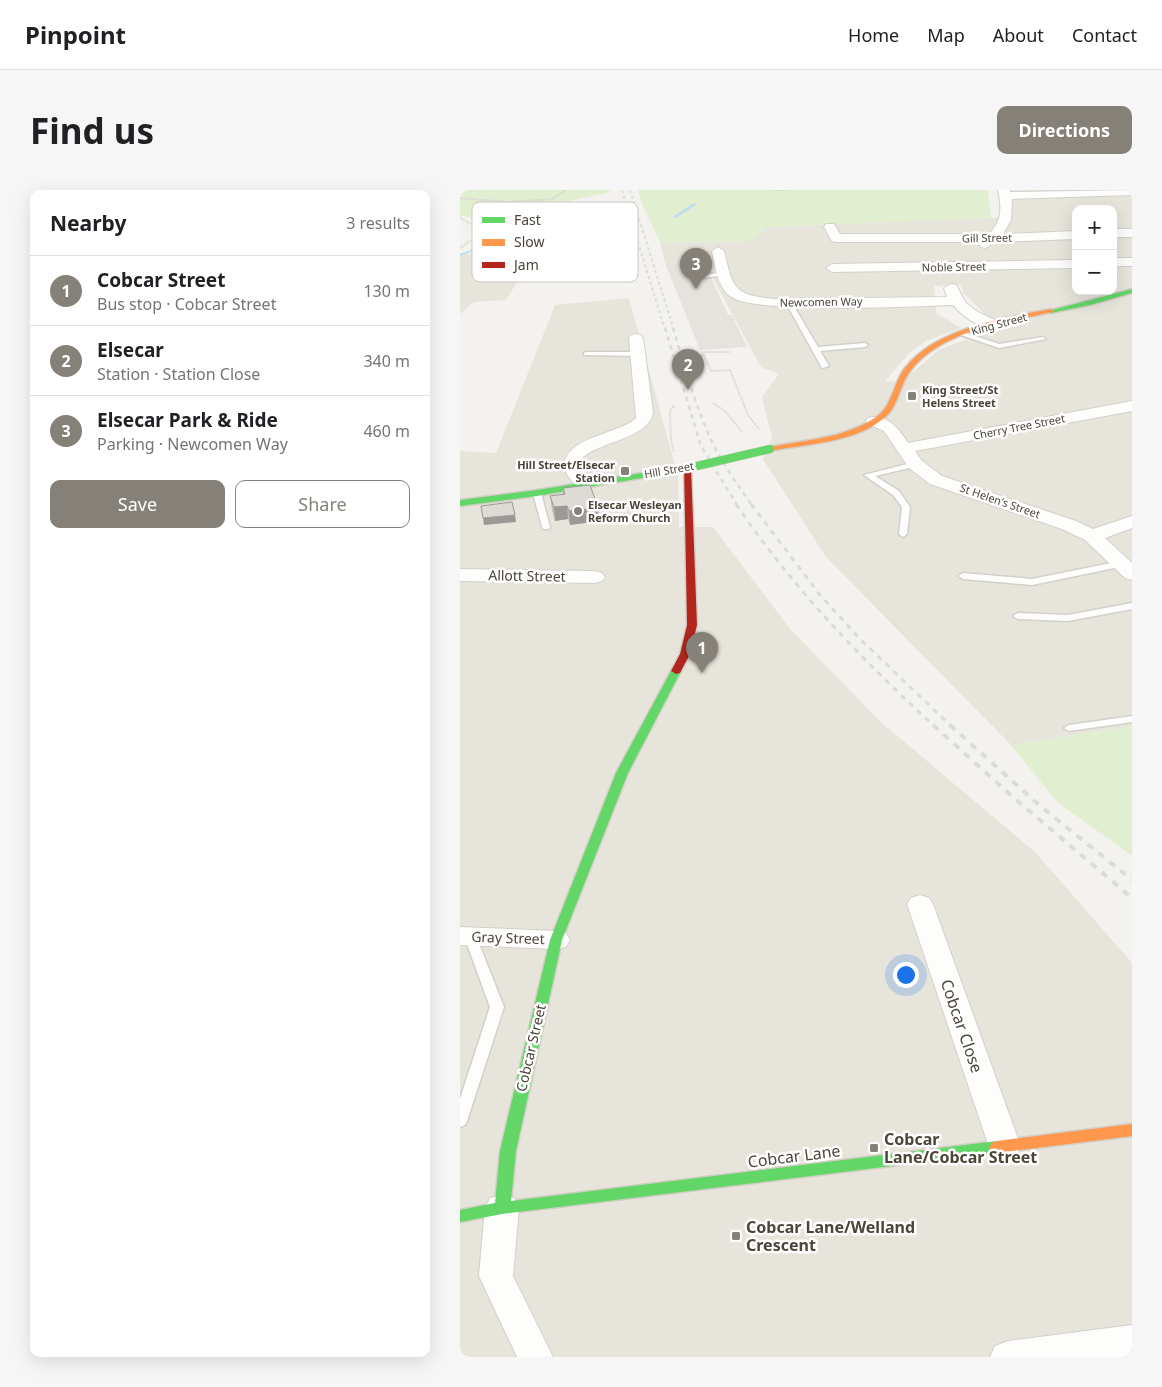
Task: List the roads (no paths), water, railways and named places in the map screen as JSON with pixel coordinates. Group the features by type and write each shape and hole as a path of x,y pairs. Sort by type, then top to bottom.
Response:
{"street":[{"path":"992,324 974,316 957,301 952,292 951,282 952,275 958,267 993,238 1007,221 1008,212 1005,193 1132,192"},
{"name":"Gill Street","path":"830,227 836,238 993,238 1072,235"},
{"path":"1117,234 1132,233"},
{"name":"Newcomen Way","path":"718,251 727,287 737,296 761,302 957,301"},
{"path":"1117,262 1132,262"},
{"name":"Noble Street","path":"832,268 1072,264"},
{"name":"King Street","path":"874,421 887,411 909,368 926,354 963,334 992,324 1098,302 1132,290"},
{"path":"584,485 574,470 574,456 587,446 634,428 644,420 645,412 637,346"},
{"name":"Cherry Tree Street","path":"906,448 1132,406"},
{"name":"St Helen's Street","path":"874,421 890,428 906,448 915,464 936,480 1069,524 1092,536 1127,569"},
{"name":"Hill Street","path":"460,503 537,493 692,467 840,433 874,421"},
{"name":"Cobcar Street","path":"502,1208 508,1151 556,940 622,773 685,654 692,626 692,467"},
{"path":"1092,536 1132,522"},
{"name":"Allott Street","path":"460,575 595,577"},
{"name":"Cobcar Close","path":"920,904 1005,1147"},
{"name":"Gray Street","path":"465,936 556,940"},
{"name":"Cobcar Lane","path":"460,1216 502,1208 1132,1130"},
{"path":"502,1208 496,1276 536,1357"},
{"path":"1008,1357 1132,1341"}],"lane":[{"path":"697,277 723,274"},
{"path":"789,303 825,366"},
{"path":"963,334 999,346 1043,339"},
{"path":"817,349 864,345"},
{"path":"586,354 637,346"},
{"path":"903,534 906,507 896,493 868,475 915,464"},
{"path":"537,493 546,527"},
{"path":"963,576 1032,582 1127,569"},
{"path":"1018,616 1068,618 1132,606"},
{"path":"1069,728 1132,720"},
{"path":"460,1121 497,1007 465,936"}],"waterway":[{"path":"675,217 695,204"},
{"path":"460,255 472,251"}],"railway":[{"path":"622,190 626,202"},
{"path":"630,190 634,202"},
{"path":"638,215 674,330"},
{"path":"638,242 665,330"},
{"path":"665,328 701,446 737,505"},
{"path":"673,328 691,388 714,446 752,505"},
{"path":"736,504 780,564 828,621 934,726"},
{"path":"751,504 820,595 859,638 951,726"},
{"path":"933,725 1014,798 1132,898"},
{"path":"950,725 1039,805 1132,880"}],"place":[{"name":"Elsecar Park & Ride","path":"696,289"},
{"name":"Elsecar","path":"688,390"},
{"name":"King Street/St Helens Street","path":"912,396"},
{"name":"Hill Street/Elsecar Station","path":"625,471"},
{"name":"Elsecar Wesleyan Reform Church","path":"578,511"},
{"name":"Cobcar Street","path":"702,673"},
{"name":"Cobcar Lane/Cobcar Street","path":"874,1148"},
{"name":"Cobcar Lane/Welland Crescent","path":"736,1236"}]}
